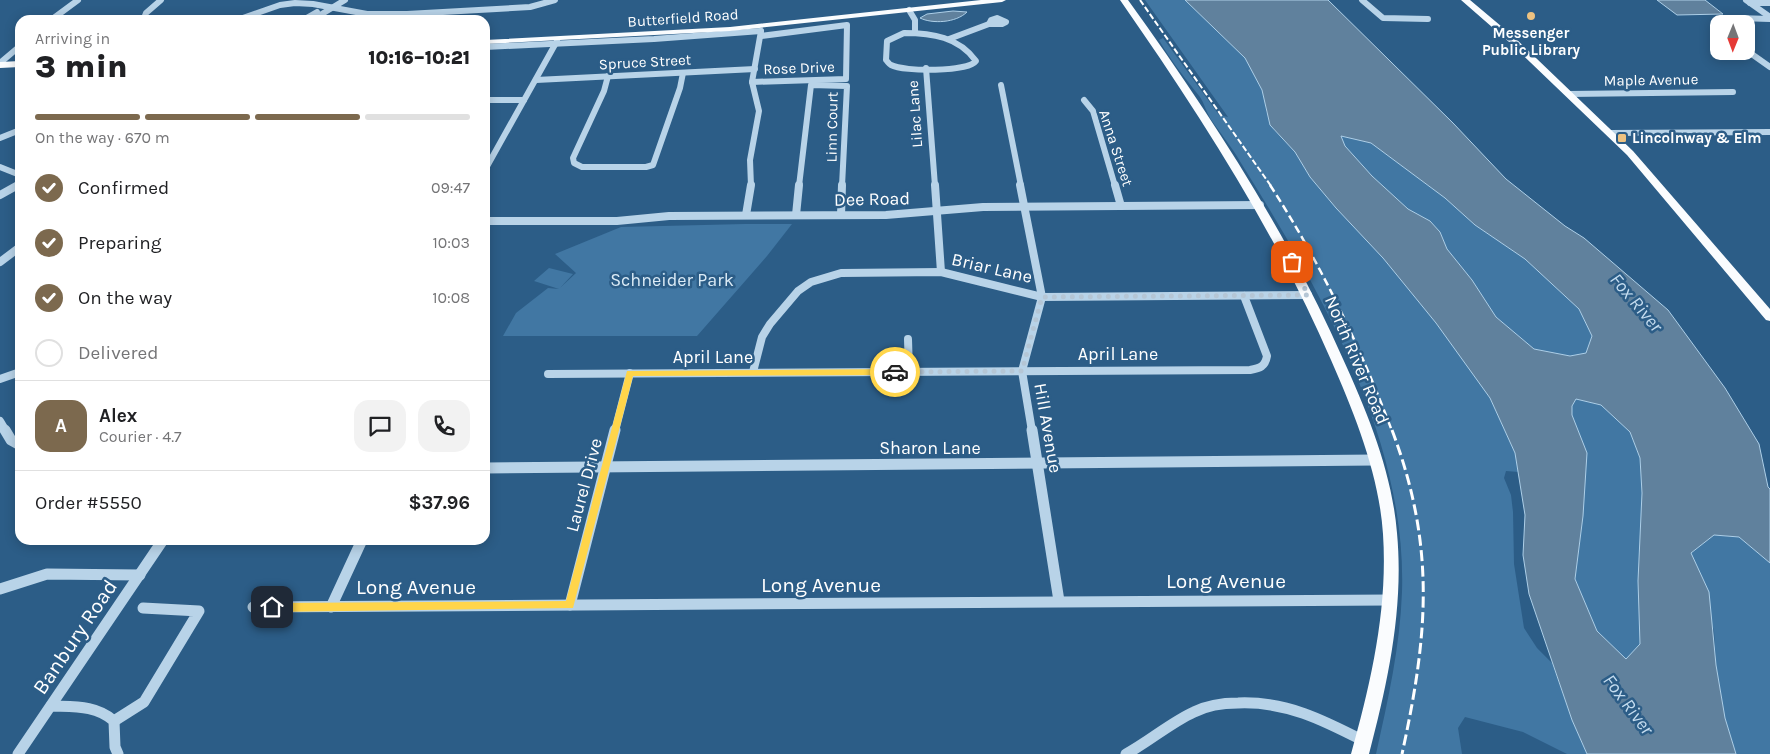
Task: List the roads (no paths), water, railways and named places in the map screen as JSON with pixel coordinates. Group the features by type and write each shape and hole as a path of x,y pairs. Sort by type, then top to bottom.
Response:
{"main road":[{"name":"Butterfield Road","path":"490,42 557,42 669,34 761,31 910,10 1002,0"},
{"name":"North River Road","path":"1124,0 1230,156 1260,205 1308,295 1351,392 1375,460 1382,484 1389,531 1390,600 1382,658 1362,747"},
{"path":"1465,0 1496,26 1610,133 1651,175 1770,317"},
{"path":"0,64 15,64"}],"street":[{"path":"58,15 78,0"},
{"path":"145,15 161,0"},
{"path":"312,15 345,0"},
{"path":"1362,0 1384,18 1428,19"},
{"path":"1748,1 1770,3"},
{"path":"1748,1 1770,18"},
{"path":"252,15 289,3 306,2 363,13 388,14 530,7 554,3"},
{"path":"321,15 329,11 331,7"},
{"path":"910,10 915,20 915,32 940,34 973,55 976,61 965,68 926,68"},
{"path":"1755,19 1770,18"},
{"path":"949,39 989,24"},
{"name":"Butterfield Road","path":"761,31 848,25 846,79"},
{"path":"746,216 751,187 750,160 758,111 752,82 761,31"},
{"name":"Lilac Lane","path":"915,32 904,33 887,40 886,60 890,65 900,68 926,68 941,272"},
{"path":"490,47 557,42"},
{"path":"490,161 557,42"},
{"path":"0,64 15,50"},
{"path":"1755,56 1770,67"},
{"name":"Spruce Street","path":"536,80 755,69"},
{"path":"608,76 604,91 573,158 574,163 586,167 646,168 652,166 655,160 680,88 683,72"},
{"name":"Rose Drive","path":"752,82 846,79"},
{"name":"Hill Avenue","path":"1002,84 1042,297 1022,371 1059,601"},
{"name":"Linn Court","path":"796,215 810,85 847,86 841,214"},
{"name":"Maple Avenue","path":"1568,94 1733,92"},
{"path":"490,100 524,100"},
{"name":"Anna Street","path":"1084,100 1093,111 1121,206"},
{"path":"0,138 15,132"},
{"path":"1610,133 1770,132"},
{"path":"490,152 495,152"},
{"path":"0,167 15,173"},
{"path":"0,195 15,187"},
{"name":"Dee Road","path":"490,221 617,221 669,216 886,215 1025,207 1260,205"},
{"path":"0,262 15,251"},
{"name":"Briar Lane","path":"753,372 759,345 766,330 798,291 811,282 829,276 848,273 941,272 1042,297 1308,295"},
{"name":"April Lane","path":"548,374 1250,370 1261,368 1266,363 1267,356 1244,296"},
{"path":"908,340 909,372"},
{"path":"0,379 15,374"},
{"name":"Laurel Drive","path":"570,605 630,374"},
{"path":"0,421 11,440 15,442"},
{"name":"Sharon Lane","path":"490,468 1375,460"},
{"name":"Banbury Road","path":"18,754 160,545"},
{"path":"331,607 360,545"},
{"path":"0,589 47,574 140,575"},
{"name":"Long Avenue","path":"253,607 1390,600"},
{"path":"114,721 144,702 153,683 199,611 144,608"},
{"path":"1126,754 1144,746 1194,711 1208,706 1238,702 1287,705 1305,711 1362,747"},
{"path":"51,706 94,708 106,713 114,721 115,747 118,754"}],"water":[{"name":"Fox River","path":"1185,0 1328,0 1453,123 1506,179 1565,226 1584,238 1668,310 1725,388 1759,444 1770,489 1770,563 1739,537 1714,535 1691,553 1709,592 1716,665 1725,718 1736,754 1587,754 1572,720 1529,594 1523,555 1525,515 1515,453 1490,398 1436,323 1383,258 1310,177 1295,152 1270,125 1262,90 1245,58","holes":["1341,136 1371,143 1445,198 1475,225 1525,259 1579,309 1592,336 1586,353 1570,356 1534,349 1496,317 1472,280 1447,249 1440,232 1430,221 1408,209 1372,176 1345,146","1576,399 1601,405 1630,432 1640,458 1642,493 1638,581 1640,644 1626,659 1597,631 1575,579 1583,516 1587,453 1572,415 1572,406"]},
{"path":"1657,0 1705,0 1723,14 1677,15"},
{"path":"953,11 967,12 957,18 937,22 920,18 927,14"}],"railway":[{"path":"1140,0 1271,186"},
{"path":"1270,185 1306,244 1338,305 1353,336 1392,431"},
{"path":"1392,430 1406,473 1416,513 1423,591 1418,670 1402,754"}],"place":[{"name":"Messenger Public Library","path":"1531,16"},
{"name":"Lincolnway & Elm","path":"1622,138"}],"park label":[{"name":"Schneider Park","path":"672,280"}]}
